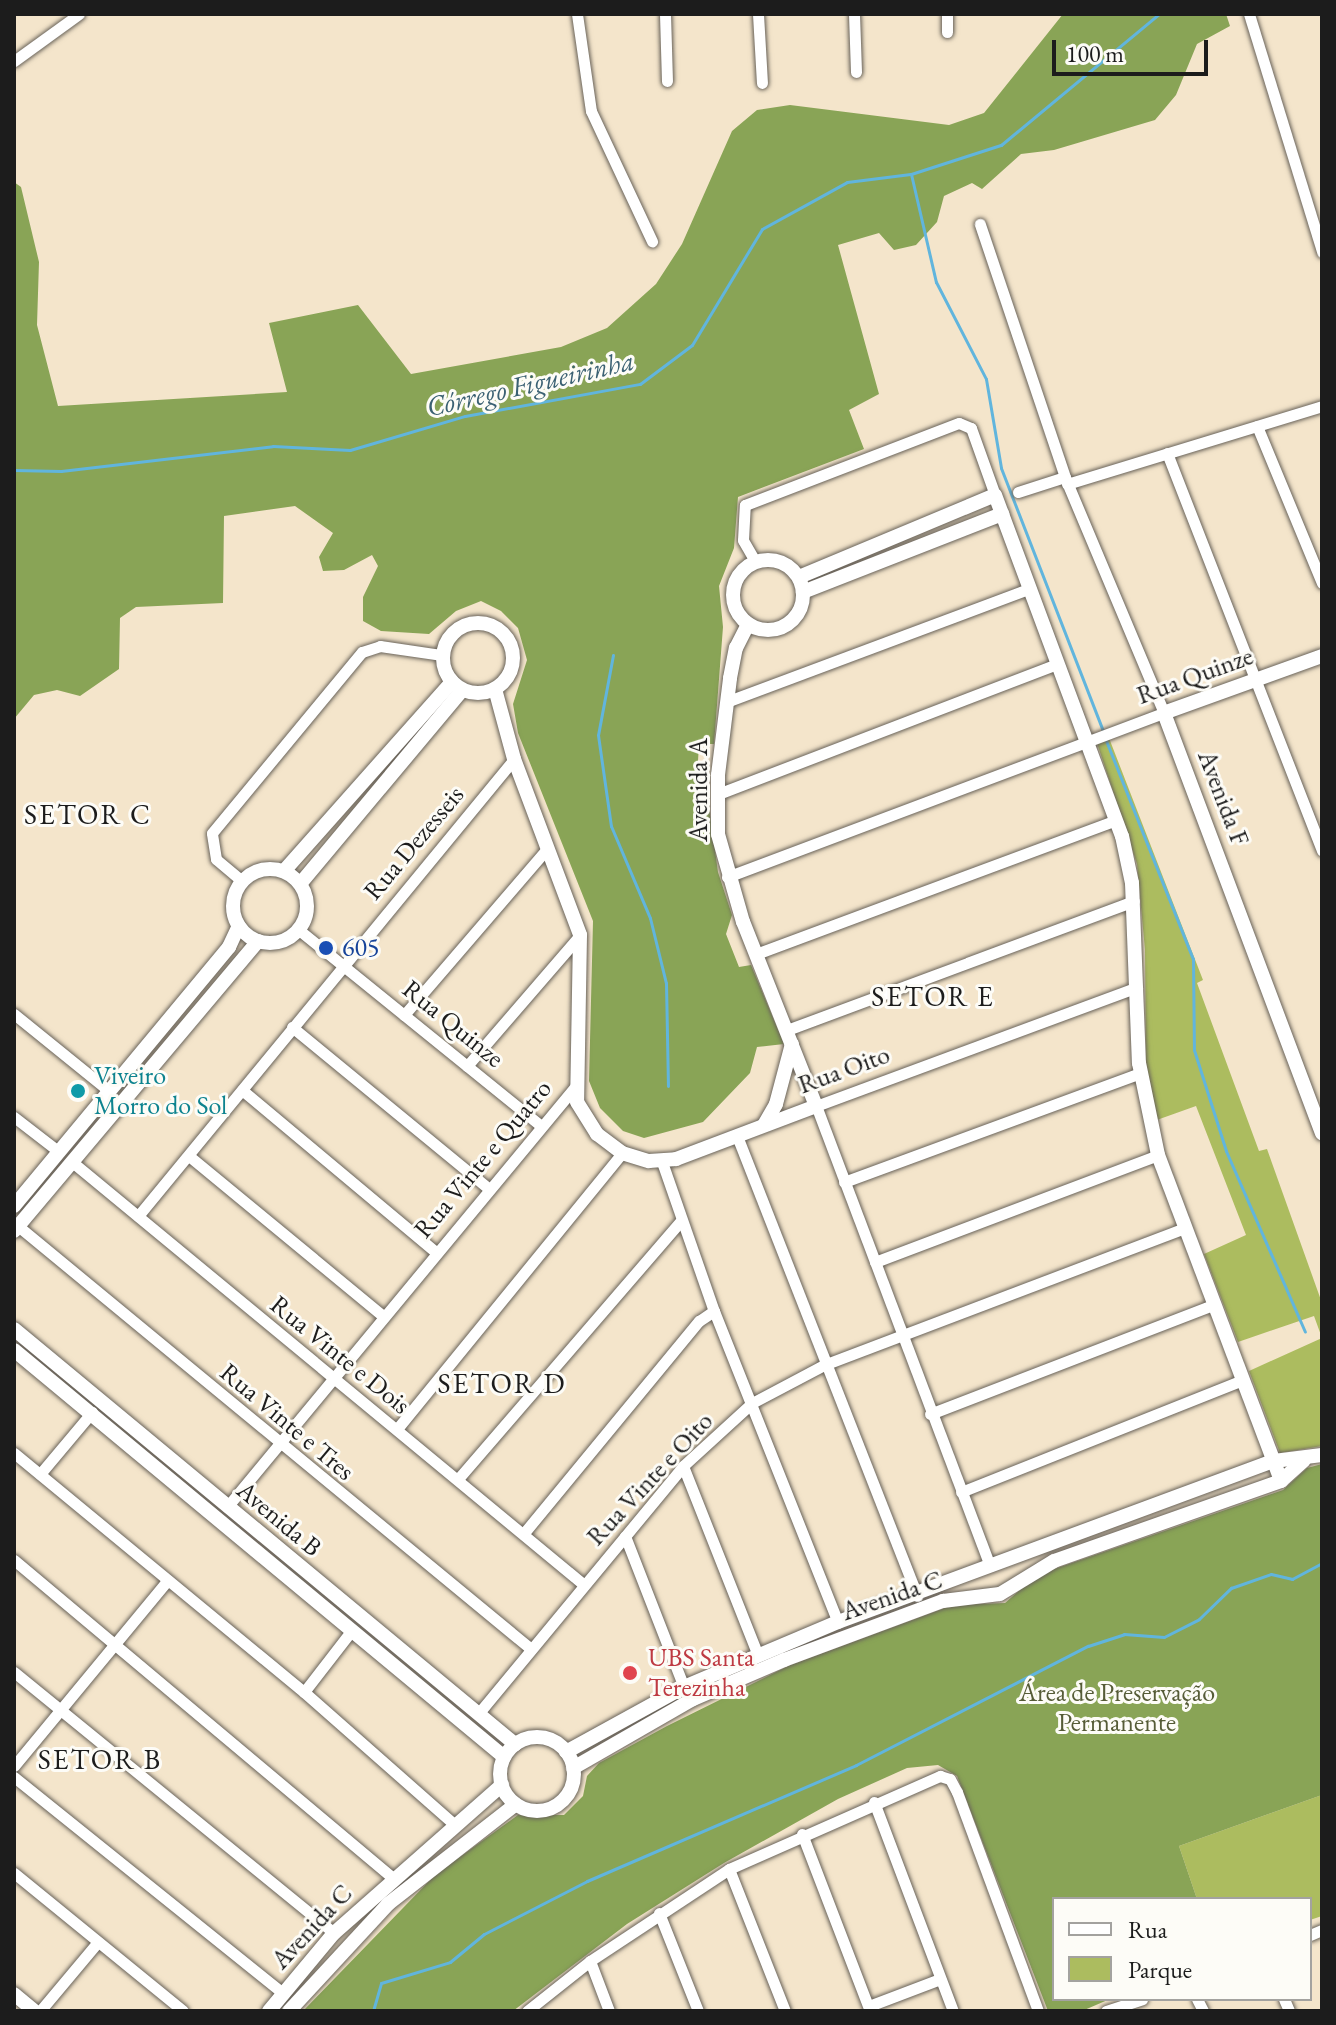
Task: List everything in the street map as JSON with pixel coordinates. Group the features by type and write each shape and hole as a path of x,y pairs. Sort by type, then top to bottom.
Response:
{"street":[{"path":"14,61 79,14"},
{"path":"577,14 591,111 652,241"},
{"path":"665,14 667,81"},
{"path":"758,14 762,83"},
{"path":"854,14 856,72"},
{"path":"947,14 947,32"},
{"path":"1249,14 1322,252"},
{"name":"Avenida F","path":"980,224 1066,481 1164,713 1322,1133"},
{"path":"1018,492 1167,453 1322,406"},
{"path":"755,561 743,540 745,505 959,423 971,428 1056,664 1091,738 1116,820 1134,901 1140,1073 1158,1155 1240,1381 1281,1481 1304,1460 1322,1455"},
{"path":"1257,426 1322,583"},
{"path":"1167,453 1259,679 1322,851"},
{"path":"801,584 995,495"},
{"path":"801,584 1002,514"},
{"path":"775,559 801,584 791,622 770,630 748,624 735,607 734,585 755,561 775,559"},
{"path":"726,702 1029,589"},
{"path":"486,624 497,629 511,648 513,660 504,682 495,689 474,694 457,686 442,655 452,633 462,626 486,624"},
{"name":"Avenida A","path":"748,624 736,648 726,702 718,794 727,877 816,1106"},
{"path":"242,881 216,859 212,833 362,652 380,646 442,655"},
{"name":"Rua Quinze","path":"727,877 1091,738 1322,656"},
{"path":"718,794 1056,664"},
{"path":"284,871 457,686"},
{"path":"300,884 457,686"},
{"name":"Rua Vinte e Quatro","path":"227,1507 540,1125 575,1087 580,1054 580,935 514,759 495,689"},
{"name":"Rua Dezesseis","path":"138,1216 341,964 514,759"},
{"path":"756,954 1116,820"},
{"path":"404,1015 547,849"},
{"path":"259,870 284,871 300,884 308,907 299,930 281,942 258,941 239,926 233,903 242,881 259,870"},
{"path":"764,1125 776,1104 789,1037 1134,901"},
{"path":"14,1206 229,947 239,926"},
{"name":"Rua Quinze","path":"299,930 540,1125"},
{"path":"467,1066 580,935"},
{"path":"16,1229 258,941"},
{"name":"Rua Oito","path":"662,1162 1137,987"},
{"path":"14,1014 109,1091"},
{"path":"292,1027 488,1188"},
{"path":"844,1182 1140,1073"},
{"path":"575,1087 580,1111 597,1134 622,1153 662,1162 714,1311 838,1622"},
{"path":"242,1090 437,1253"},
{"path":"816,1106 989,1567"},
{"path":"14,1117 58,1151"},
{"path":"737,1136 824,1365 917,1596"},
{"path":"397,1429 622,1153"},
{"path":"875,1262 1158,1155"},
{"path":"189,1156 383,1316"},
{"name":"Rua Vinte e Dois","path":"71,1161 331,1380 397,1429 583,1584"},
{"path":"458,1479 681,1221"},
{"name":"Rua Vinte e Oito","path":"478,1714 683,1466 752,1403 824,1365 1184,1228"},
{"name":"Rua Vinte e Tres","path":"16,1229 531,1649"},
{"path":"930,1414 1212,1305"},
{"path":"524,1533 699,1321 714,1311"},
{"name":"Avenida B","path":"14,1329 515,1744"},
{"name":"Avenida B","path":"14,1350 504,1757"},
{"path":"961,1492 1240,1381"},
{"path":"40,1474 92,1412"},
{"path":"14,1453 304,1692 455,1825"},
{"name":"Avenida C","path":"566,1752 684,1687 838,1622 917,1596 1274,1461 1304,1460"},
{"path":"683,1466 758,1655"},
{"name":"Avenida C","path":"573,1768 693,1699 784,1660 943,1601 1000,1594 1054,1561 1281,1481"},
{"path":"625,1536 684,1687"},
{"path":"14,1560 393,1878"},
{"path":"984,1597 972,1589 989,1567 1012,1566 1017,1582"},
{"path":"14,1766 168,1580"},
{"path":"304,1692 352,1630"},
{"path":"14,1672 334,1933"},
{"path":"546,1738 566,1752 573,1768 572,1786 558,1804 537,1811 516,1804 502,1785 504,1757 515,1744 546,1738"},
{"path":"527,2011 590,1961 729,1869 874,1802 940,1776 950,1779 957,1792 1038,2011"},
{"path":"14,1777 284,1994"},
{"name":"Avenida C","path":"269,2011 334,1933 502,1785"},
{"path":"874,1802 953,2011"},
{"name":"Avenida C","path":"289,2011 388,1904 516,1804"},
{"path":"802,1834 870,2008 940,1979"},
{"path":"729,1869 785,2011"},
{"path":"14,1873 183,2011"},
{"path":"659,1913 698,2011"},
{"path":"14,1994 37,2011 98,1942"},
{"path":"590,1961 609,2011"},
{"path":"1106,2011 1122,2008"}],"green space":[{"path":"1063,14 1226,14 1230,26 1197,44 1176,95 1155,120 1054,150 1021,154 982,189 972,183 944,196 937,222 916,245 894,250 879,233 838,245 879,394 849,410 864,449 738,497 734,548 719,586 723,627 714,744 699,744 696,795 708,801 718,872 732,915 726,934 739,967 751,965 784,1044 757,1047 750,1073 703,1122 644,1138 623,1131 600,1108 589,1081 593,921 518,733 513,704 527,660 518,628 501,611 481,601 456,611 429,634 381,631 363,621 363,597 378,566 372,555 344,570 323,571 319,557 333,533 295,506 224,516 223,603 136,607 120,618 119,669 80,696 57,690 34,695 14,719 14,182 21,187 39,262 37,325 58,406 287,392 269,323 358,305 411,374 561,347 607,328 656,284 682,244 732,131 757,110 790,105 949,125 984,113"},
{"path":"1109,738 1203,980 1197,983 1259,1151 1267,1149 1322,1303 1322,1338 1314,1316 1238,1342 1204,1254 1246,1235 1196,1106 1154,1121 1146,1071 1145,950 1137,864 1097,743"},
{"path":"1322,1338 1322,1446 1280,1453 1249,1371"},
{"name":"Área de Preservação Permanente","path":"1322,1464 1322,1795 1179,1846 1196,1897 1052,1897 1052,2001 1105,2001 1082,2011 1048,2011 957,1776 938,1765 907,1768 838,1799 724,1863 627,1924 513,2011 303,2011 435,1875 518,1815 564,1815 583,1796 587,1776 599,1763 667,1726 788,1666 953,1605 1005,1603 1037,1575 1283,1490 1307,1468"},
{"path":"1322,1795 1322,1916 1312,1919 1312,1897 1196,1897 1179,1846"}],"waterway":[{"name":"Córrego Figueirinha","path":"14,470 61,471 273,446 350,450 465,416 640,384 692,345 762,229 847,182 911,174 1001,145 1159,14"},
{"path":"911,174 936,282 986,379 1001,468 1103,731"},
{"path":"613,655 598,735 611,826 650,918 666,983 668,1086"},
{"path":"1105,738 1193,959 1194,1050 1226,1151 1305,1332"},
{"path":"373,2011 381,1983 450,1962 484,1934 587,1881 856,1765 1088,1646 1124,1634 1164,1637 1199,1619 1231,1588 1271,1574 1292,1579 1322,1563"}],"place":[{"name":"605","path":"326,948"},
{"name":"Viveiro Morro do Sol","path":"78,1091"},
{"name":"UBS Santa Terezinha","path":"630,1673"}],"district":[{"name":"SETOR C","path":"88,814"},
{"name":"SETOR E","path":"933,996"},
{"name":"SETOR D","path":"502,1383"},
{"name":"SETOR B","path":"100,1759"}]}
